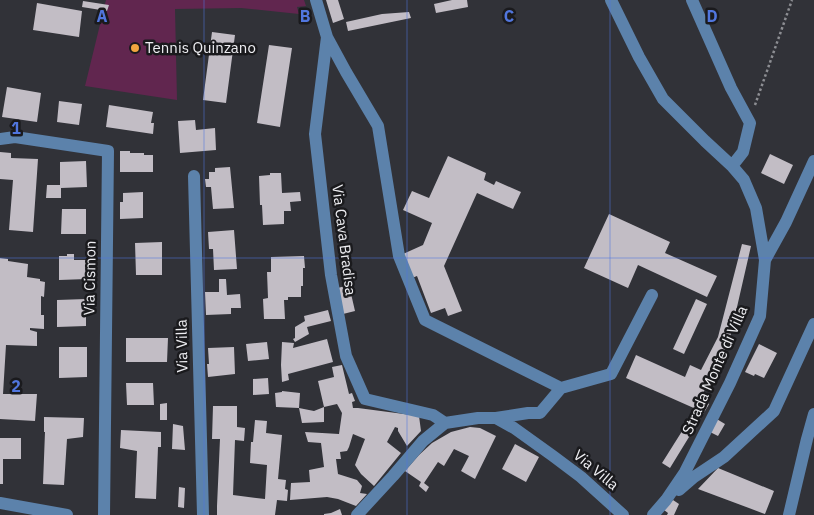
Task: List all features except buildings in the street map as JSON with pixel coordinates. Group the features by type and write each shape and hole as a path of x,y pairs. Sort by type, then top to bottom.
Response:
{"street":[{"name":"Via Cava Bradisa","path":"316,0 328,37 315,134 331,275 346,356 365,399 433,415 445,423"},
{"name":"Strada Monte di Villa","path":"611,0 639,57 663,99 744,180 756,208 765,260 760,316 730,383 690,464 666,500 653,515"},
{"path":"692,0 731,88 750,123 743,152 732,166"},
{"path":"328,37 378,126 399,256 425,320 561,388"},
{"name":"Via Cismon","path":"0,138 15,138 108,151 104,515"},
{"path":"765,260 786,222 814,161"},
{"name":"Via Villa","path":"194,176 203,515"},
{"path":"357,515 423,441 445,423 540,412 561,388 611,374 652,295"},
{"name":"Strada Monte di Villa","path":"666,500 694,477 724,457 774,411 814,324"},
{"path":"790,515 814,414"},
{"name":"Via Villa","path":"496,418 514,428 581,477 623,515"},
{"path":"0,503 68,515"}],"path":[{"path":"750,123 792,0"}],"shaded area":[{"name":"Tennis Quinzano","path":"106,0 304,0 306,6 297,7 299,14 241,8 175,9 177,100 85,86"}],"place":[{"name":"Tennis Quinzano","path":"135,48"}]}
